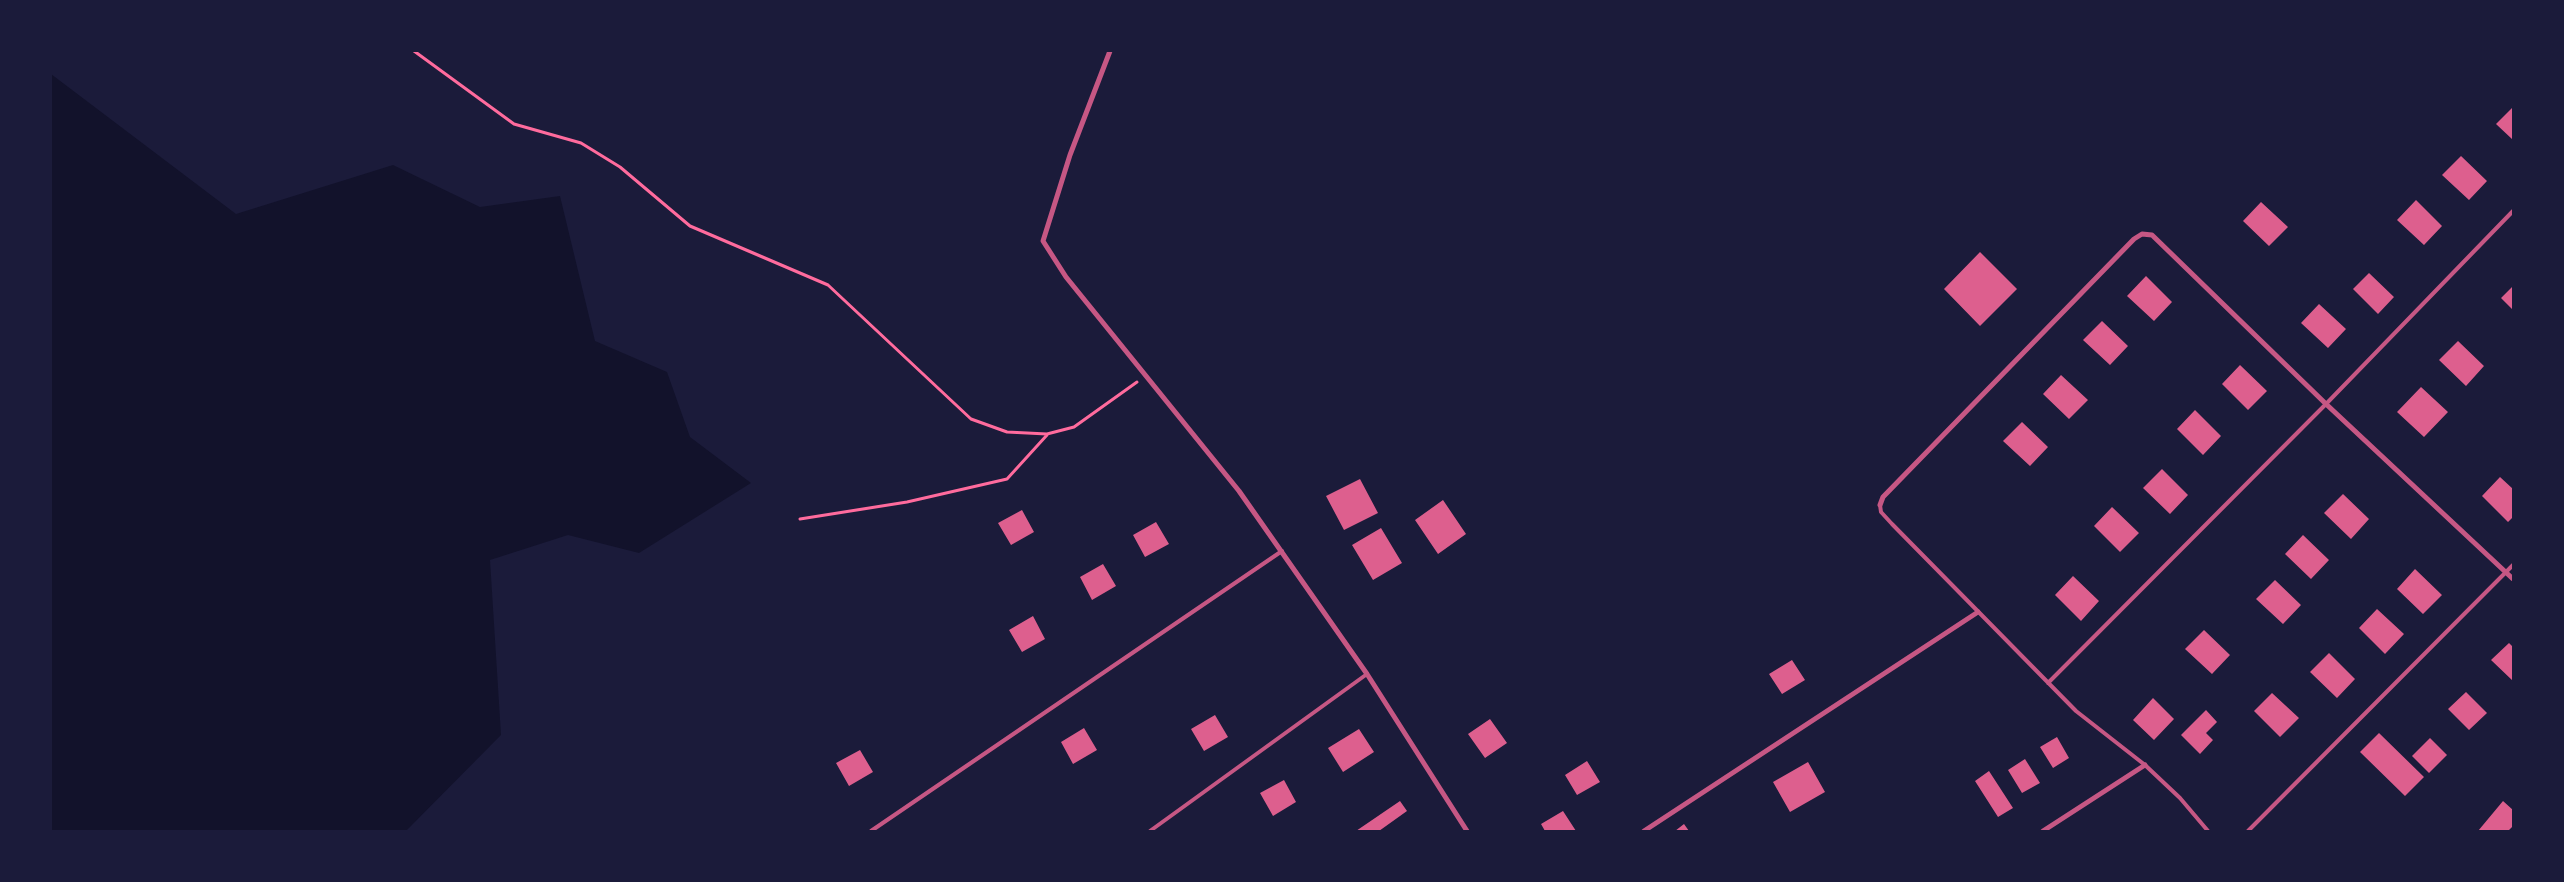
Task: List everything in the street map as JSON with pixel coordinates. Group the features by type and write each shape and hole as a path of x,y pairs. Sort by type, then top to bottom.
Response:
{"street":[{"path":"1110,51 1070,155 1043,241 1066,277 1239,491 1367,674 1467,831"},
{"path":"1880,504 1883,497 2120,253 2142,234 2152,235 2164,244 2326,404 2513,579"},
{"path":"1644,831 1978,612"},
{"path":"2043,831 2145,765"}],"lane":[{"path":"2048,683 2326,404 2513,211"},
{"path":"1880,504 1881,512 1892,524 2076,712 2145,765 2180,798 2208,831"},
{"path":"871,831 1282,551"},
{"path":"2248,831 2513,565"},
{"path":"1150,831 1367,674"}],"path":[{"path":"414,51 514,124 581,143 620,167 690,226 828,285 971,419 1007,432 1047,434 1074,427 1146,375"},
{"path":"800,519 907,502 1007,479 1047,434"}],"shaded area":[{"path":"51,74 236,214 393,165 480,207 560,196 595,341 667,372 690,437 751,483 639,553 568,535 490,560 501,735 406,831 51,831"}],"building":[{"path":"2513,107 2513,140 2496,124"},
{"path":"2461,156 2487,181 2469,200 2442,175"},
{"path":"2416,200 2442,226 2424,245 2397,220"},
{"path":"2261,202 2288,227 2269,246 2243,221"},
{"path":"1980,252 2017,289 1980,326 1944,289"},
{"path":"2369,273 2394,297 2378,314 2353,289"},
{"path":"2146,276 2172,302 2154,321 2127,296"},
{"path":"2513,286 2513,310 2501,298"},
{"path":"2319,304 2346,329 2328,348 2301,323"},
{"path":"2102,321 2128,346 2110,365 2083,340"},
{"path":"2458,341 2484,366 2466,386 2439,360"},
{"path":"2240,365 2267,391 2248,410 2222,384"},
{"path":"2061,375 2088,400 2069,419 2043,394"},
{"path":"2421,387 2448,412 2424,437 2397,412"},
{"path":"2195,410 2221,436 2203,455 2177,429"},
{"path":"2022,422 2048,447 2030,466 2003,441"},
{"path":"2162,469 2188,495 2170,514 2143,488"},
{"path":"2500,477 2513,489 2513,517 2508,522 2482,496"},
{"path":"1360,479 1378,513 1344,530 1326,496"},
{"path":"2343,494 2369,519 2351,539 2324,513"},
{"path":"1443,500 1466,534 1438,554 1415,520"},
{"path":"2112,507 2139,533 2120,552 2094,526"},
{"path":"1022,510 1034,532 1011,545 998,523"},
{"path":"1156,522 1169,544 1145,557 1133,535"},
{"path":"1381,528 1402,563 1373,580 1352,545"},
{"path":"2303,535 2329,560 2311,579 2285,554"},
{"path":"1103,564 1116,586 1092,600 1080,577"},
{"path":"2415,569 2442,595 2423,614 2397,589"},
{"path":"2073,576 2099,601 2081,621 2055,595"},
{"path":"2275,580 2301,605 2283,624 2256,599"},
{"path":"2377,609 2404,634 2385,654 2359,628"},
{"path":"1033,616 1045,639 1022,652 1009,630"},
{"path":"2204,630 2230,655 2212,674 2185,649"},
{"path":"2509,643 2513,647 2513,681 2491,660"},
{"path":"2329,653 2355,679 2337,698 2310,672"},
{"path":"1792,660 1805,680 1782,694 1769,674"},
{"path":"2466,692 2487,713 2469,730 2448,709"},
{"path":"2272,693 2299,718 2280,737 2254,711"},
{"path":"2153,698 2174,719 2154,740 2133,720"},
{"path":"2206,710 2217,722 2206,733 2213,740 2200,754 2181,735"},
{"path":"1215,715 1228,737 1204,751 1191,729"},
{"path":"1490,719 1507,743 1485,758 1468,734"},
{"path":"1084,728 1097,750 1073,764 1061,742"},
{"path":"1359,729 1374,752 1343,772 1328,748"},
{"path":"2379,733 2424,777 2405,796 2360,752"},
{"path":"2057,737 2069,758 2053,768 2040,747"},
{"path":"2430,738 2447,755 2429,773 2412,756"},
{"path":"860,750 873,772 849,786 836,763"},
{"path":"2025,759 2040,783 2022,793 2008,770"},
{"path":"1587,761 1600,782 1577,795 1565,775"},
{"path":"1808,762 1825,792 1790,812 1773,782"},
{"path":"1989,771 2013,808 1998,817 1975,781"},
{"path":"1284,780 1296,802 1273,816 1260,793"},
{"path":"1400,801 1407,811 1379,831 1356,831"},
{"path":"2503,801 2513,810 2513,826 2508,831 2478,831"},
{"path":"1563,811 1576,831 1545,831 1541,824"},
{"path":"1684,824 1689,831 1675,831"}]}
